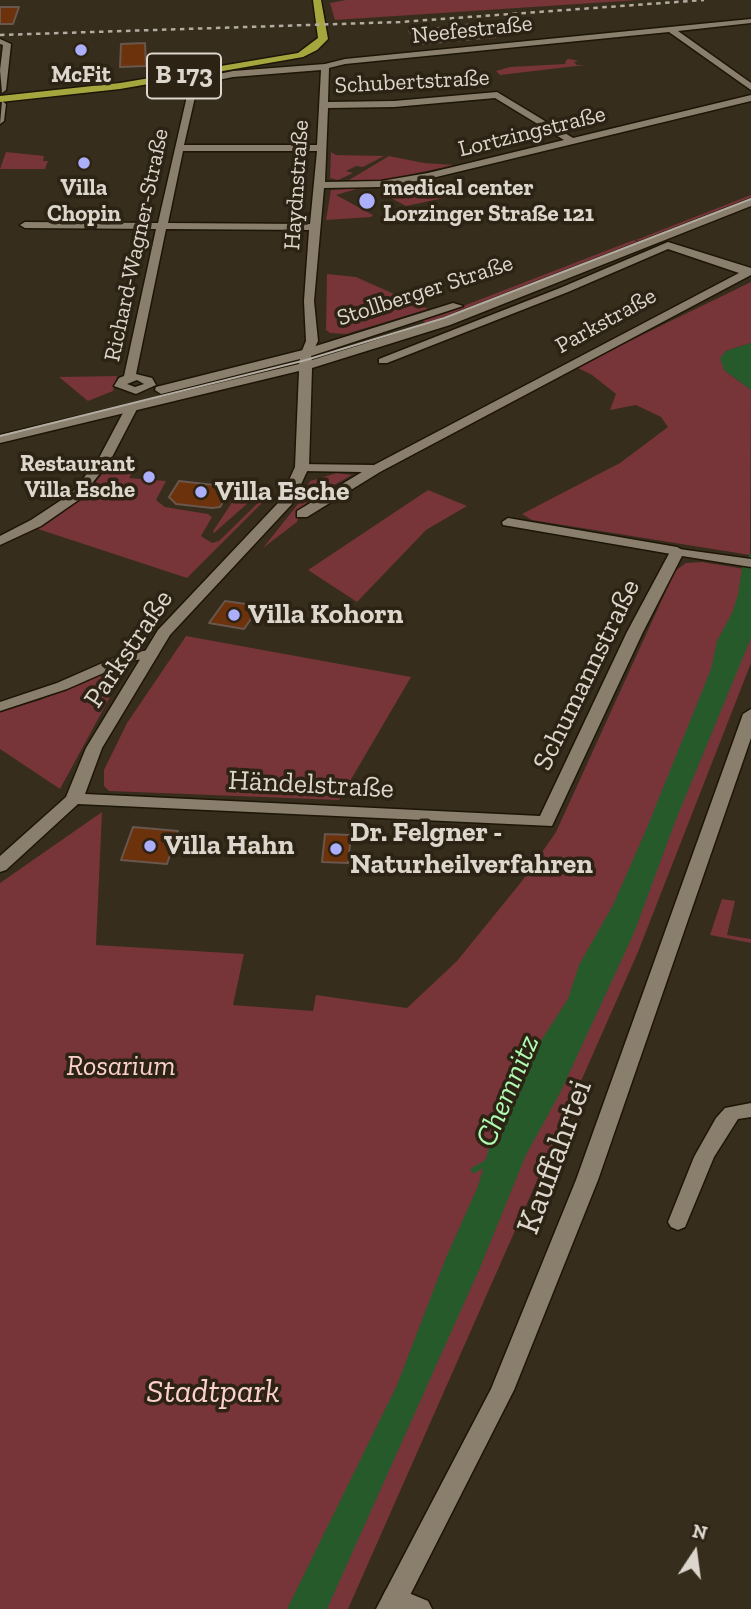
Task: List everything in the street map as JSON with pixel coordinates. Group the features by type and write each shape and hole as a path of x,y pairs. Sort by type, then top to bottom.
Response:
{"main road":[{"name":"B 173","path":"1,97 120,86 300,55 316,47 323,39 317,0"},
{"name":"B 173","path":"1,97 100,85 277,56 308,42 311,35 309,18"}],"street":[{"name":"Neefestraße","path":"198,81 345,62 751,21"},
{"path":"670,29 751,87"},
{"path":"0,41 7,44 0,121"},
{"name":"Haydnstraße","path":"302,467 307,356 312,341 309,307 314,227 320,185 325,66"},
{"name":"Richard-Wagner-Straße","path":"113,398 126,383 194,83 198,81"},
{"name":"Schubertstraße","path":"324,105 389,104 497,95 573,142"},
{"name":"Lortzingstraße","path":"320,185 397,182 751,98"},
{"path":"179,148 320,148"},
{"name":"Stollberger Straße","path":"0,439 108,412 131,409 307,356 461,305 751,193"},
{"name":"Stollberger Straße","path":"108,412 168,388 446,322 751,202"},
{"path":"25,225 314,227"},
{"name":"Parkstraße","path":"383,361 564,290 668,245 749,272"},
{"name":"Parkstraße","path":"302,514 376,469 749,272"},
{"path":"0,541 36,523 76,496 105,459 131,409"},
{"name":"Stollberger Straße","path":"0,446 61,424"},
{"name":"Parkstraße","path":"74,799 94,748 164,633 285,504 302,467 376,469"},
{"path":"508,522 746,562"},
{"name":"Schumannstraße","path":"546,822 635,632 677,551"},
{"path":"0,707 62,686 128,657 150,654"},
{"name":"Kauffahrtei","path":"391,1604 502,1390 587,1180 751,714"},
{"path":"0,866 74,799"},
{"name":"Händelstraße","path":"74,799 546,822"},
{"path":"678,1222 704,1157 723,1123 732,1112 751,1110"},
{"path":"391,1604 420,1609"}],"green space":[{"path":"346,0 639,0 335,20 330,3"},
{"path":"569,59 579,61 574,62 577,65 585,65 500,75 496,71 510,67 565,64"},
{"path":"6,152 44,156 43,161 48,161 45,169 0,169"},
{"path":"331,152 336,155 384,156 363,167 356,166 346,171 353,173 338,180 330,178"},
{"path":"389,156 424,163 454,165 380,181 351,183 349,180"},
{"path":"433,181 458,195 406,206 389,197 385,188"},
{"path":"360,188 336,195 373,215 371,217 326,220 331,190"},
{"path":"751,195 751,200 642,242 636,240"},
{"path":"634,240 640,243 430,325 419,319 458,308"},
{"path":"327,274 356,277 428,309 346,334 330,333 326,330"},
{"path":"751,282 751,343 726,351 724,370 751,390 750,555 532,520 522,514 620,463 668,427 661,417 636,405 610,410 616,394 592,375 576,367"},
{"path":"117,376 113,391 88,401 59,377"},
{"path":"108,467 134,471 129,478 166,481 156,500 165,507 208,514 212,517 201,536 212,543 219,541 261,500 265,500 187,578 38,529 83,497"},
{"path":"337,473 352,475 309,499 300,511 297,522 263,548 298,504 310,481"},
{"path":"249,484 263,485 260,491 270,492 257,495 214,533 239,492 244,492"},
{"path":"428,490 467,506 426,530 357,602 308,570"},
{"name":"Stadtpark","path":"702,562 751,570 751,663 638,952 348,1609 0,1609 0,883 102,812 96,945 244,954 233,1005 313,1011 316,995 407,1008 457,961 522,881 556,832 675,571 686,563"},
{"path":"186,636 411,677 339,800 109,791 104,786 104,770 127,723"},
{"path":"128,664 60,789 0,749 0,712 40,700"},
{"path":"722,899 735,901 727,935 751,939 751,943 710,935"}],"shaded area":[{"path":"751,343 751,390 724,370 720,358 726,351"},
{"path":"751,553 751,638 675,822 634,933 560,1093 526,1155 479,1270 327,1609 287,1609 397,1385 445,1260 478,1186 491,1141 515,1102 524,1061 568,999 579,965 613,905 646,830 711,669 717,641 738,595 742,568"}],"building":[{"path":"0,7 19,7 13,24 0,24"},
{"path":"473,24 482,26 495,37 422,44 409,31"},
{"path":"145,43 146,66 120,67 121,44"},
{"name":"Villa Esche","path":"179,481 232,487 220,507 176,504 169,497"},
{"name":"Villa Kohorn","path":"225,601 260,606 244,629 209,623"},
{"name":"Villa Hahn","path":"133,827 178,831 167,864 121,860"},
{"name":"Dr. Felgner - Naturheilverfahren","path":"325,834 351,835 348,863 322,862"}],"waterway":[{"name":"Chemnitz","path":"474,1170 488,1162"}],"tram line":[{"path":"0,436 306,360 444,318 751,199"}],"railway":[{"path":"0,35 400,22 704,0"}],"place":[{"name":"McFit","path":"81,50"},
{"name":"Villa Chopin","path":"84,163"},
{"name":"medical center Lorzinger Straße 121","path":"367,201"},
{"name":"Restaurant Villa Esche","path":"149,477"},
{"name":"Villa Esche","path":"201,492"},
{"name":"Villa Kohorn","path":"234,615"},
{"name":"Villa Hahn","path":"150,846"},
{"name":"Dr. Felgner - Naturheilverfahren","path":"336,849"}],"park label":[{"name":"Rosarium","path":"121,1067"}]}
